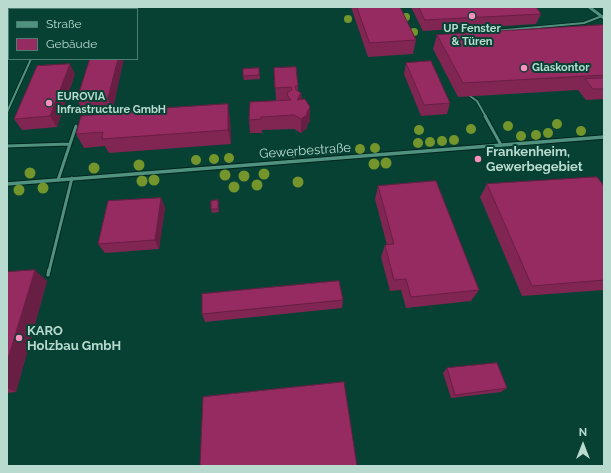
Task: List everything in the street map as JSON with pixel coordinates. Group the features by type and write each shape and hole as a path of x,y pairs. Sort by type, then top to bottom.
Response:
{"street":[{"path":"589,7 603,17"},
{"name":"Gewerbestraße","path":"7,184 604,137"}],"lane":[{"path":"483,32 584,23 603,17"},
{"path":"584,23 589,27"},
{"path":"7,112 31,60"},
{"path":"470,96 477,101 501,145"},
{"path":"58,180 76,126"},
{"path":"7,146 69,144"},
{"path":"48,275 72,178"}],"building":[{"path":"357,7 400,7 416,40 370,43"},
{"path":"419,7 536,7 541,14 425,20"},
{"name":"Glaskontor","path":"604,25 604,75 463,83 437,35"},
{"path":"90,60 118,60 108,98 77,100"},
{"path":"431,61 450,103 424,105 406,63"},
{"path":"70,64 50,116 14,119 37,66"},
{"path":"296,67 298,86 295,86 296,90 301,93 297,100 305,99 310,107 307,115 301,119 294,115 261,117 261,119 249,120 250,102 291,100 287,95 288,92 292,90 291,87 275,88 274,68"},
{"path":"259,68 259,75 243,76 243,69"},
{"path":"604,78 604,89 593,89 585,79"},
{"path":"228,104 228,130 102,139 103,132 76,134 81,116 107,114 108,112"},
{"path":"597,177 604,186 604,280 532,286 487,184"},
{"path":"436,181 479,290 411,297 406,279 394,280 385,245 394,244 378,186"},
{"path":"161,198 155,240 98,244 108,201"},
{"path":"218,200 218,209 211,209 211,201"},
{"path":"35,270 7,362 7,272"},
{"path":"339,281 343,300 202,314 202,294"},
{"path":"497,363 507,388 455,395 447,368"},
{"path":"344,382 357,466 200,466 203,397"}],"place":[{"name":"UP Fenster & Türen","path":"472,16"},
{"name":"Glaskontor","path":"524,68"},
{"name":"EUROVIA Infrastructure GmbH","path":"49,103"},
{"name":"Frankenheim, Gewerbegebiet","path":"478,159"},
{"name":"KARO Holzbau GmbH","path":"19,338"}]}
